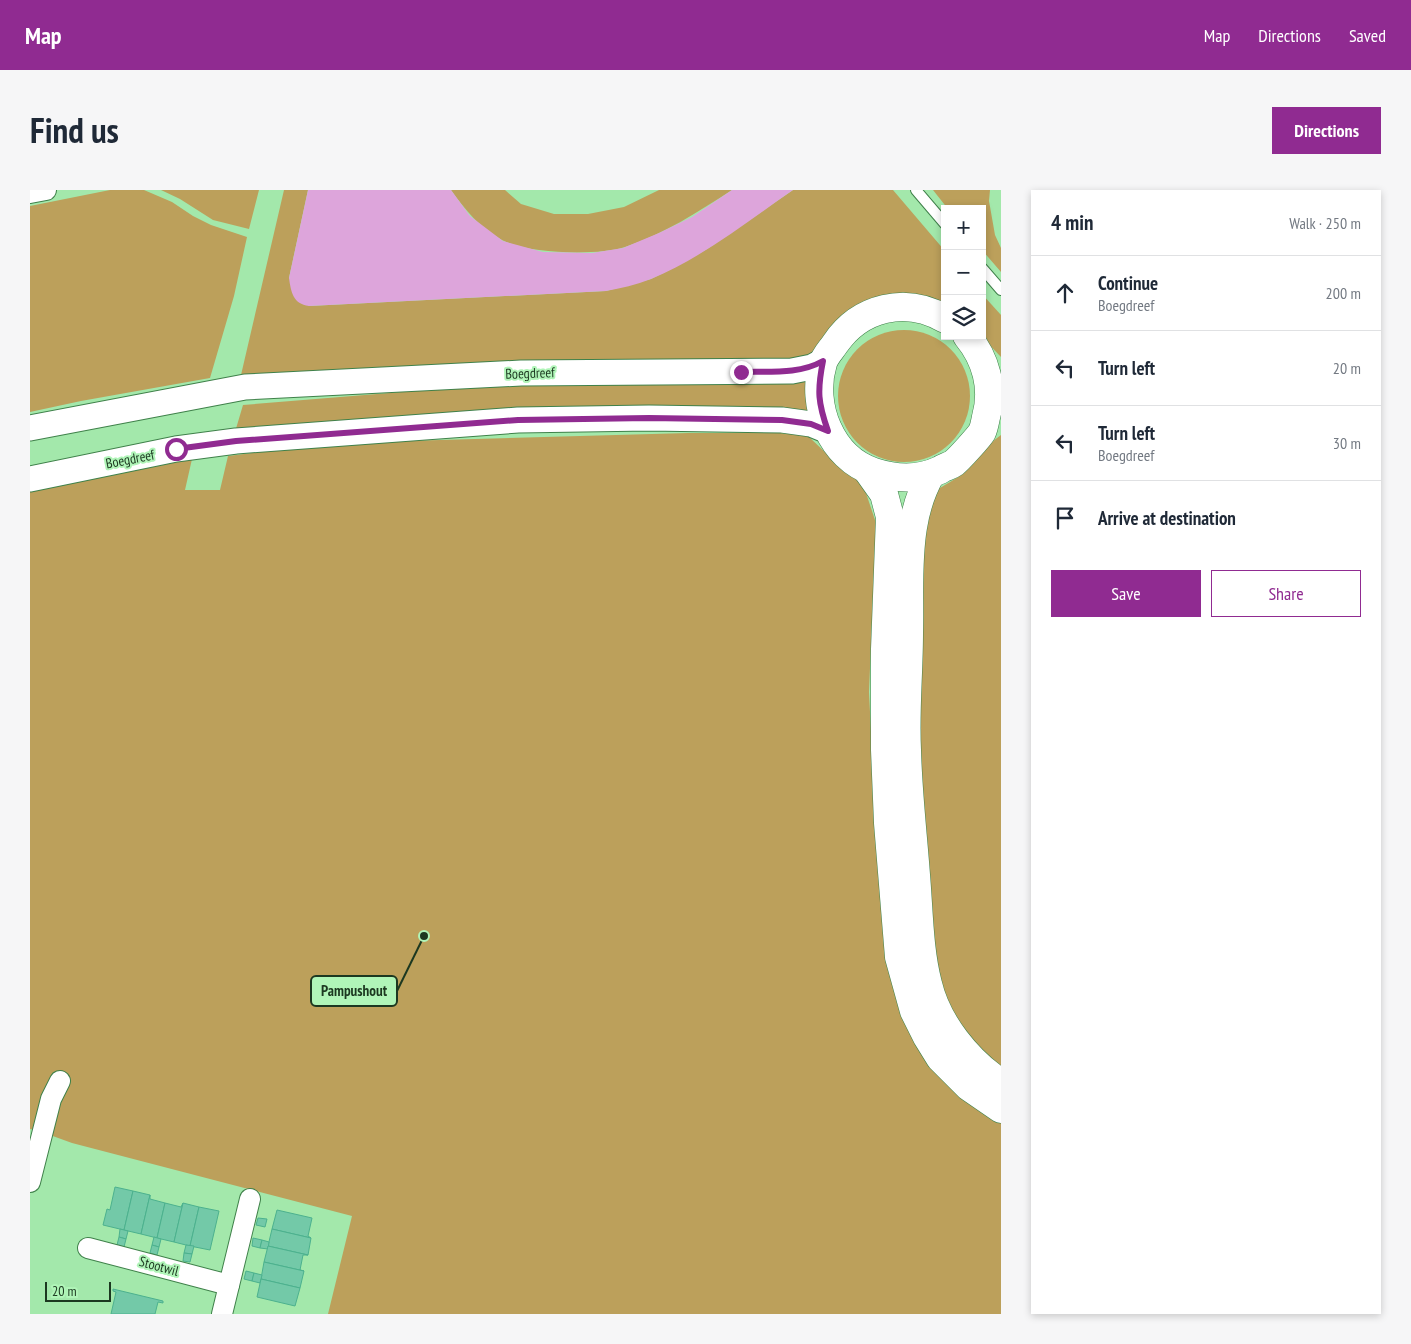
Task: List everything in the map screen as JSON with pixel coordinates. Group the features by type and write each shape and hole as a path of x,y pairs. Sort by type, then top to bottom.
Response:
{"main road":[{"path":"941,318 922,309 892,306 866,315 843,332 823,361 819,380 820,406 828,431 844,454 867,470 888,477 910,478 931,474 954,463 992,428 988,408 993,368 970,340"},
{"path":"867,470 884,494 890,517 885,649 885,750 890,851 899,957 914,1010 940,1058 969,1087 1001,1109"},
{"path":"931,474 922,491 913,527 908,585 909,633 906,749 924,961 934,1003 944,1022 975,1063 1001,1082"}],"street":[{"path":"30,193 46,190"},
{"name":"Boegdreef","path":"30,428 245,387 521,373 792,371 812,367 823,361"},
{"name":"Boegdreef","path":"30,479 176,449 236,441 518,420 649,418 774,420 811,424 828,431"},
{"path":"30,1182 50,1099 60,1081"},
{"path":"222,1314 250,1199"},
{"name":"Stootwil","path":"88,1248 229,1285"}],"lane":[{"path":"916,190 941,219"},
{"path":"986,273 1001,290"}],"shaded area":[{"path":"110,190 144,190 172,202 211,225 247,237 234,296 210,378 30,412 30,206"},
{"path":"161,190 259,190 249,229 213,220 180,199"},
{"path":"284,190 308,190 289,278 309,306 606,291 651,279 671,269 707,249 793,190 893,190 941,246 941,305 928,300 803,359 241,375"},
{"path":"308,190 451,190 470,216 503,241 543,252 592,253 623,248 659,233 692,217 732,190 793,190 688,261 651,279 629,286 606,291 309,306 296,300 289,278"},
{"path":"451,190 505,190 521,204 554,214 588,214 624,207 659,190 732,190 680,222 639,242 613,250 598,252 563,252 528,248 513,245 502,240 486,230 462,205"},
{"path":"933,190 990,190 989,201 995,235 1001,248 1001,272 986,255 986,205 945,205"},
{"path":"986,298 1001,315 1001,357 985,340"},
{"path":"904,330 917,331 929,335 951,349 965,371 969,383 969,409 965,421 951,443 929,457 917,461 904,462 891,461 879,457 857,443 843,421 839,409 838,396 839,383 843,371 857,349 879,335 891,331"},
{"path":"809,382 807,415 602,407 395,417 235,432 243,405 500,384"},
{"path":"688,433 780,433 808,436 847,473 859,481 866,493 878,529 874,573 869,692 876,831 886,945 1001,1117 1001,1314 328,1314 352,1216 72,1143 30,1129 30,492 192,459 185,490 220,490 228,456 335,443"},
{"path":"1001,435 1001,1069 968,1039 939,986 925,884 916,623 929,497 965,472 991,443"}],"building":[{"path":"115,1187 133,1191 124,1230 103,1225 107,1209 110,1210"},
{"path":"133,1191 150,1195 141,1234 124,1230"},
{"path":"150,1195 150,1199 165,1203 157,1238 141,1234"},
{"path":"165,1203 181,1207 183,1203 174,1242 157,1238"},
{"path":"183,1203 199,1207 190,1246 174,1242"},
{"path":"199,1207 219,1211 210,1250 190,1246"},
{"path":"277,1210 312,1218 308,1236 311,1238 272,1229"},
{"path":"258,1218 267,1219 265,1227 256,1225"},
{"path":"120,1229 128,1231 126,1239 119,1237"},
{"path":"272,1229 311,1238 308,1255 268,1246"},
{"path":"119,1237 126,1239 124,1247 117,1245"},
{"path":"154,1237 161,1239 159,1247 152,1245"},
{"path":"253,1238 262,1240 260,1248 252,1246"},
{"path":"262,1240 269,1242 268,1249 260,1248"},
{"path":"152,1245 159,1247 157,1255 150,1253"},
{"path":"186,1245 194,1246 192,1254 184,1253"},
{"path":"268,1246 308,1255 303,1255 300,1270 304,1271 264,1262"},
{"path":"184,1253 192,1254 190,1262 183,1261"},
{"path":"264,1262 304,1271 300,1288 261,1279"},
{"path":"246,1271 254,1273 252,1281 244,1279"},
{"path":"254,1273 262,1275 260,1283 252,1281"},
{"path":"261,1279 300,1288 295,1306 257,1297"},
{"path":"113,1289 163,1301 163,1303 158,1302 155,1314 111,1314 116,1292"}],"place":[{"name":"Pampushout","path":"424,936"}],"route":[{"path":"176,449 236,441 518,420 649,418 782,420 811,424 828,431 820,406 819,380 823,361 812,367 792,371 741,372"}]}
